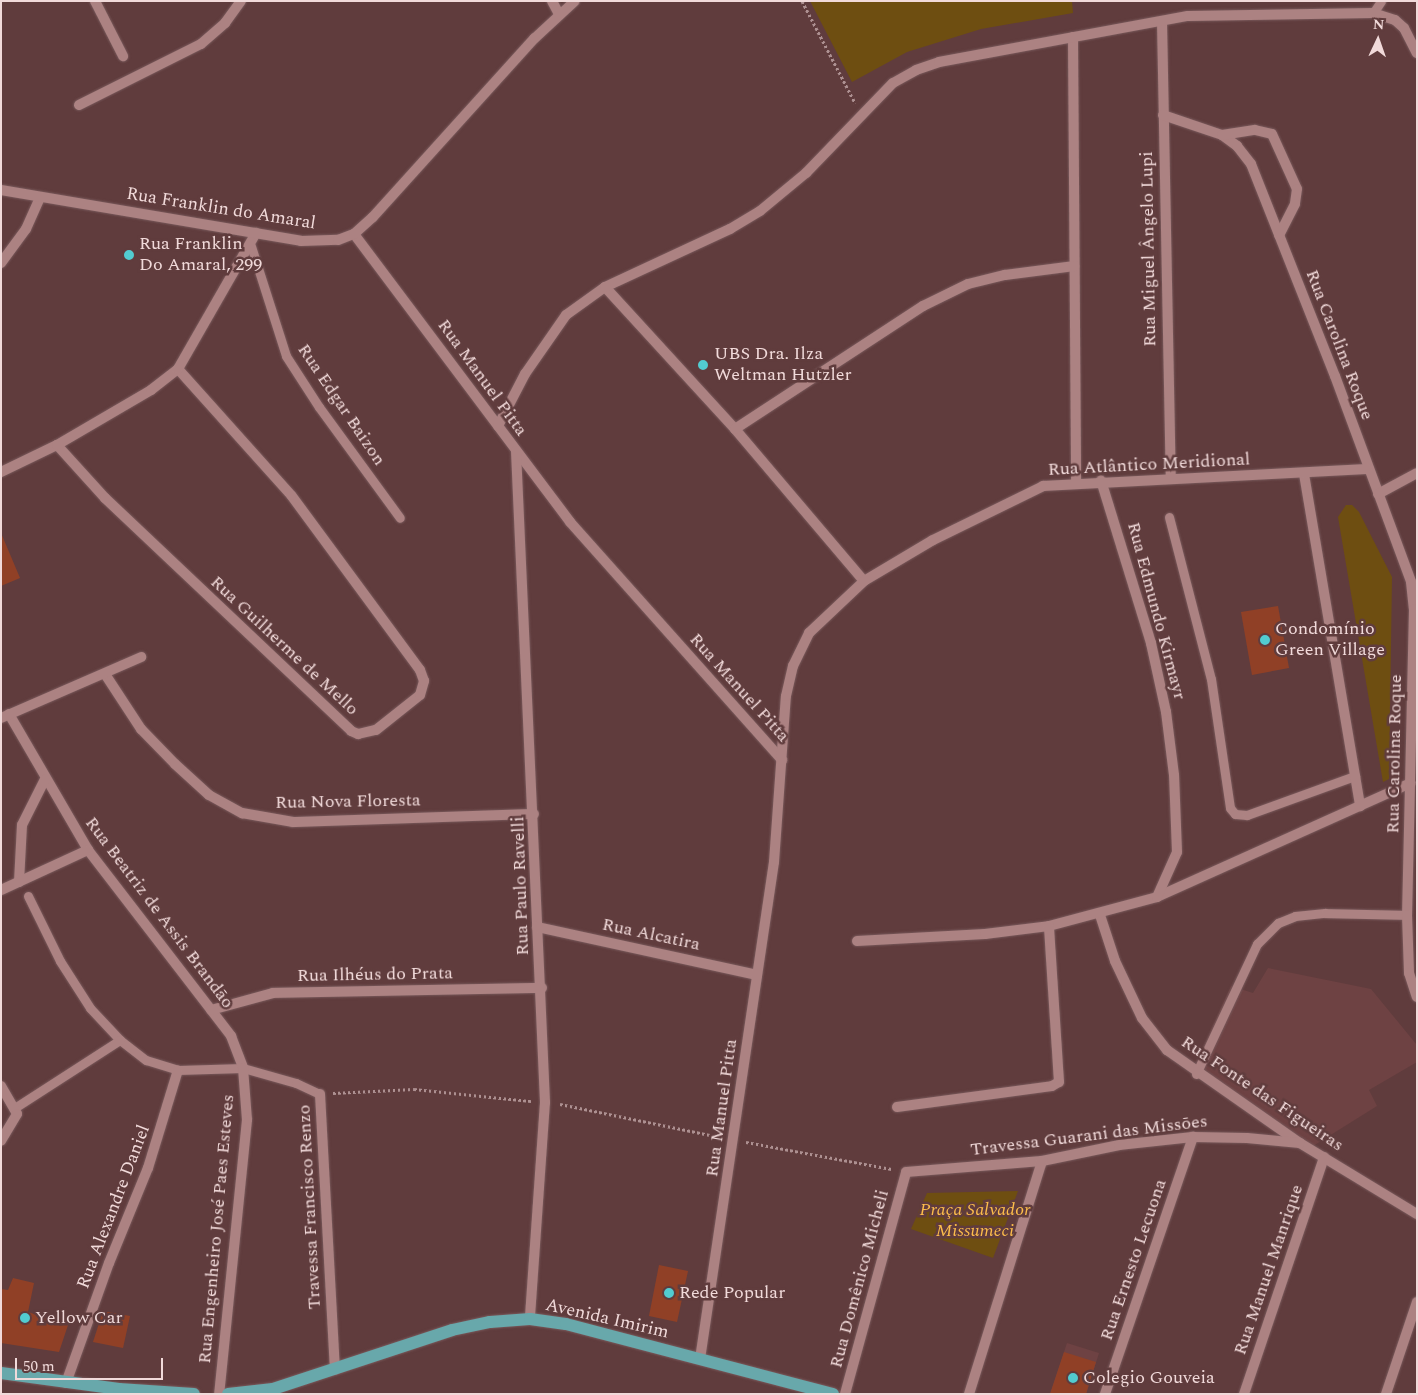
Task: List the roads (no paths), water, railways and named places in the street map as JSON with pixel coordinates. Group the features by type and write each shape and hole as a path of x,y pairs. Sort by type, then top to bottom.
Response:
{"main road":[{"name":"Avenida Imirim","path":"228,1394 273,1391 452,1330 490,1322 530,1319 566,1324 833,1394"},
{"path":"1,1374 66,1383 194,1394"}],"street":[{"path":"95,1 123,56"},
{"path":"79,105 201,44 225,23 241,1"},
{"path":"552,1 559,14"},
{"path":"354,234 559,14 575,1"},
{"path":"498,426 548,337 566,316 605,287 730,229 760,211 806,173 861,113 894,83 938,62 1188,16 1373,13 1395,20 1404,28 1417,53"},
{"name":"Rua Miguel Ângelo Lupi","path":"1162,21 1171,477"},
{"path":"1073,37 1076,482"},
{"name":"Rua Carolina Roque","path":"1163,115 1222,135 1237,146 1251,164 1335,376 1367,469 1403,557 1413,600 1407,916 1409,973 1417,997"},
{"name":"Rua Carolina Roque","path":"1222,135 1256,130 1272,134 1298,189 1296,204 1279,235"},
{"name":"Rua Franklin do Amaral","path":"1,190 256,233 326,242 354,234"},
{"path":"1,263 26,229 40,197"},
{"path":"1,472 57,445 151,390 178,369 251,246 256,233"},
{"name":"Rua Manuel Pitta","path":"354,234 570,522 782,760 774,862 700,1359"},
{"path":"735,429 923,306 959,288 1005,275 1074,266"},
{"path":"605,287 735,429 864,581"},
{"name":"Rua Guilherme de Mello","path":"57,445 104,498 351,731 363,734 376,730 420,695 424,681 420,670 291,495 178,369"},
{"name":"Rua Paulo Ravelli","path":"516,451 534,814 537,927 542,988 545,1102 530,1319"},
{"name":"Rua Atlântico Meridional","path":"782,760 786,696 793,666 809,633 864,581 933,540 1024,493 1043,486 1101,480 1304,474 1367,469"},
{"path":"1378,494 1417,473"},
{"path":"1304,474 1360,806"},
{"name":"Rua Edmundo Kirmayr","path":"1101,480 1151,643 1166,712 1174,775 1177,852 1157,896"},
{"path":"5,716 141,657"},
{"name":"Rua Nova Floresta","path":"105,674 141,729 175,764 209,795 242,813 294,822 534,814"},
{"name":"Rua Beatriz de Assis Brandão","path":"5,716 88,850 231,1036 243,1068"},
{"path":"19,882 22,825 45,779"},
{"path":"857,940 985,934 1049,926 1100,914 1157,896 1411,783"},
{"path":"1,890 88,850"},
{"name":"Rua Fonte das Figueiras","path":"1100,914 1115,961 1142,1018 1167,1050 1196,1074 1300,1143 1417,1214"},
{"path":"897,1107 1052,1086 1059,1082 1049,926"},
{"name":"Rua Alcatira","path":"537,927 757,975"},
{"name":"Rua Ilhéus do Prata","path":"211,1010 273,993 542,988"},
{"name":"Rua Engenheiro José Paes Esteves","path":"219,1394 247,1120 243,1068"},
{"name":"Rua Alexandre Daniel","path":"66,1383 109,1263 148,1168 178,1070"},
{"path":"1,1086 16,1107 16,1119 1,1142"},
{"name":"Travessa Francisco Renzo","path":"320,1094 335,1370"},
{"name":"Travessa Guarani das Missões","path":"906,1172 1042,1161 1119,1145 1193,1137 1247,1138 1300,1143"},
{"name":"Rua Ernesto Lecuona","path":"1105,1394 1193,1137"},
{"name":"Rua Manuel Manrique","path":"1244,1394 1324,1157"},
{"path":"969,1394 1042,1161"},
{"name":"Rua Domênico Micheli","path":"845,1394 906,1172"},
{"path":"1386,1394 1417,1302"}],"lane":[{"path":"1373,13 1381,1"},
{"name":"Rua Edgar Baizon","path":"251,246 286,356 319,407 400,518"},
{"path":"1169,518 1211,679 1230,808 1235,814 1247,814 1355,776"},
{"name":"Travessa Francisco Renzo","path":"28,896 73,984 90,1008 120,1040 146,1060 178,1070 243,1068 296,1082 320,1094"},
{"path":"1196,1074 1257,944 1278,923 1294,916 1325,912 1407,916"},
{"path":"16,1107 120,1040"}],"place":[{"name":"Rua Franklin Do Amaral, 299","path":"129,255"},
{"name":"UBS Dra. Ilza Weltman Hutzler","path":"703,365"},
{"name":"Condomínio Green Village","path":"1265,640"},
{"name":"Rede Popular","path":"669,1293"},
{"name":"Yellow Car","path":"25,1318"},
{"name":"Colegio Gouveia","path":"1073,1378"}],"park label":[{"name":"Praça Salvador Missumeci","path":"975,1221"}]}
